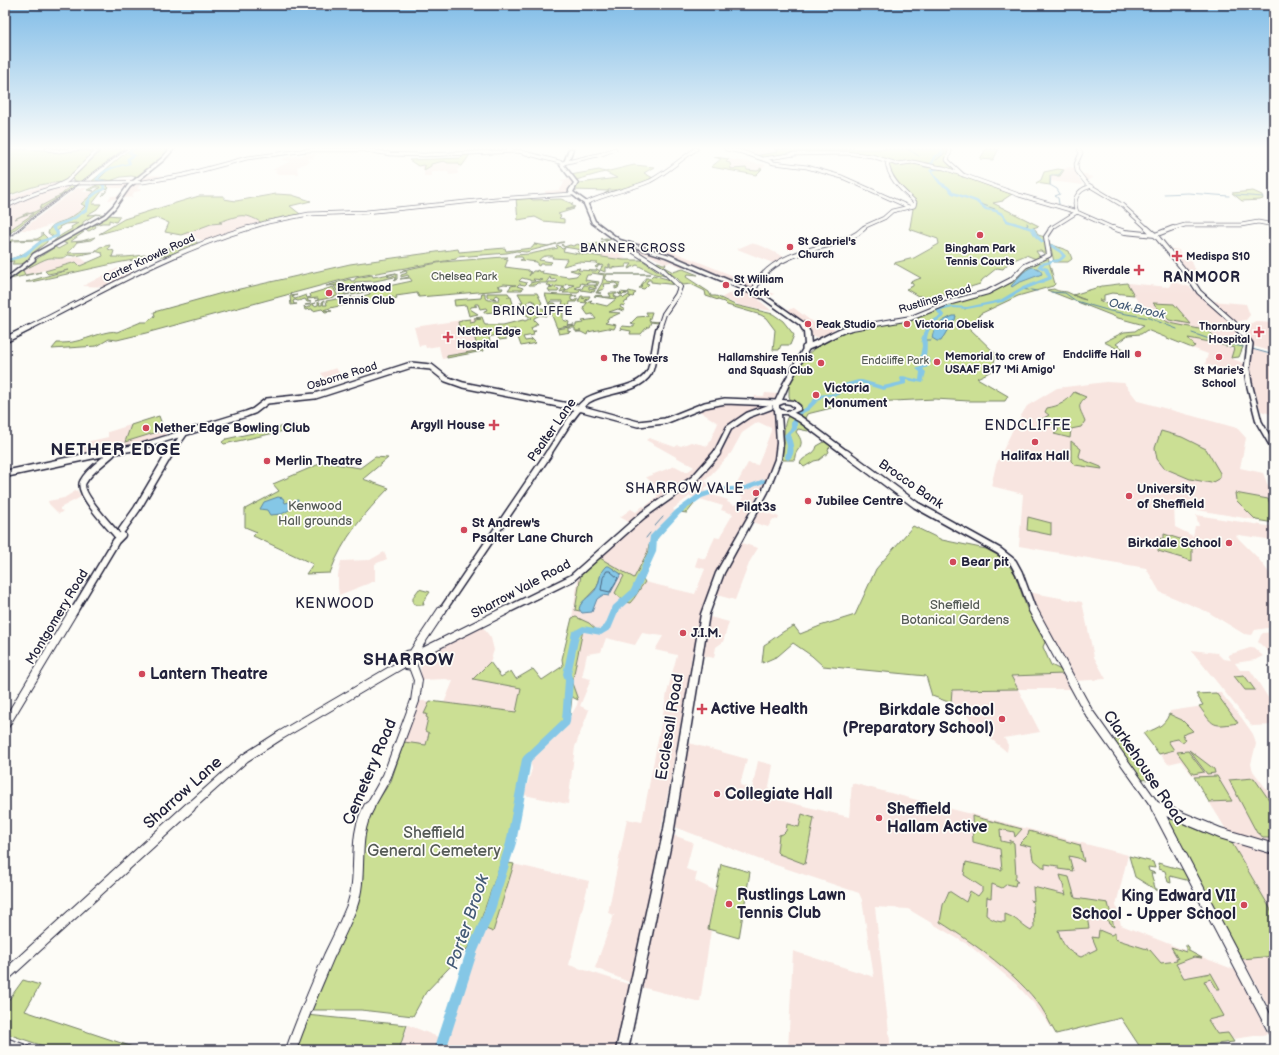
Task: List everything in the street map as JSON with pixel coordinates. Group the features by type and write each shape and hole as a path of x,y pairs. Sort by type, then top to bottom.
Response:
{"main road":[{"path":"5,281 42,253 48,246 56,244 107,214 120,198"},
{"path":"577,198 586,206 593,222 624,244 668,256 768,298 795,318 806,330 808,345 805,348 784,390 778,406"},
{"path":"624,244 640,248"},
{"path":"31,260 42,253 48,246"},
{"path":"780,421 783,416 797,410 796,405 785,398 784,390"},
{"path":"778,406 789,401"},
{"path":"778,406 788,413"},
{"name":"Ecclesall Road","path":"622,1050 669,829 705,614 720,573 770,481 779,456 780,421 778,406"}],"street":[{"path":"5,207 24,198"},
{"name":"Carter Knowle Road","path":"5,340 173,255 231,233 266,222 309,214 366,212 507,198"},
{"path":"586,206 596,198"},
{"path":"889,198 909,207"},
{"path":"753,292 762,276 780,261 793,255 848,239 858,234 866,226 884,218 892,211 914,206 915,202 912,198"},
{"path":"1027,198 1077,212 1119,230 1155,235 1185,225 1240,225 1258,222 1274,225"},
{"path":"1076,198 1075,207 1077,212"},
{"path":"1110,198 1122,205 1155,235 1188,275 1195,287 1234,323 1250,344 1247,369 1248,380 1259,422 1274,448"},
{"name":"Rustlings Road","path":"805,348 848,328 911,318 948,303 988,292 1011,280 1024,266 1050,255 1046,238 1048,232 1060,222 1077,212"},
{"name":"Psalter Lane","path":"411,660 580,408 592,397 634,384 648,375 651,367 655,342 662,319 680,287 673,278 624,244"},
{"path":"808,338 820,341"},
{"name":"Osborne Road","path":"184,434 251,412 267,401 309,397 405,366 421,365 433,368 446,379 463,385 580,408"},
{"path":"580,408 638,424 665,421 715,402 746,401 778,406"},
{"path":"763,403 770,406 778,406"},
{"name":"Sharrow Vale Road","path":"411,660 572,578 644,515 682,488 705,467 720,449 729,428 757,411 770,406"},
{"path":"797,410 800,419"},
{"name":"Brocco Bank","path":"788,413 800,419 916,505 999,551 1012,562"},
{"path":"5,474 139,447 184,434"},
{"name":"Montgomery Road","path":"5,725 121,532 175,445 184,434"},
{"path":"114,452 89,473 82,485 86,497 112,528 121,532"},
{"name":"Clarkehouse Road","path":"1012,562 1019,573 1032,609 1088,711 1156,807 1274,1032"},
{"name":"Sharrow Lane","path":"5,976 245,758 281,735 411,660"},
{"name":"Cemetery Road","path":"291,1050 305,1011 352,905 357,882 358,840 360,828 366,813 387,776 416,701 418,680 411,660"},
{"path":"1156,807 1209,829 1274,849"},
{"path":"5,1043 25,1050"}],"shaded area":[{"path":"7,198 59,198 5,237 5,199"},
{"path":"63,198 87,198 79,206 83,206 84,208 67,220 37,230 21,230"},
{"path":"109,198 122,198 108,200"},
{"path":"247,213 292,214 261,222 204,241 188,235 182,235 196,226 212,224"},
{"path":"639,243 652,243 756,285 756,288 775,294 759,300 772,311 744,307 721,298 743,286 689,263 682,267 670,262 666,264 647,254 641,254 630,247"},
{"path":"751,243 762,246 784,257 773,263 737,249"},
{"path":"622,244 630,249 619,253 623,255 621,257 626,258 623,260 599,257 603,254 602,253 610,249 607,247"},
{"path":"1167,248 1179,250 1183,259 1191,260 1192,265 1198,272 1195,278 1192,277"},
{"path":"80,257 88,263 48,274 45,270 25,275 23,270 39,261 44,261 46,259"},
{"path":"118,268 118,270 136,272 106,287 83,286"},
{"path":"1168,273 1187,275 1193,285 1172,280"},
{"path":"1172,281 1190,287 1231,324 1242,342 1218,340 1193,327 1170,323 1142,309 1127,283 1169,287"},
{"path":"1212,301 1246,304 1250,315 1246,320 1235,322 1212,303"},
{"path":"794,308 819,327 830,327 836,330 819,338 810,336 807,327 787,310"},
{"name":"Nether Edge Hospital","path":"482,317 487,333 478,335 483,351 442,359 439,346 426,348 425,345 419,346 414,327"},
{"name":"Thornbury Hospital","path":"1258,322 1274,323 1274,352 1252,346 1239,325"},
{"name":"St Marie's School","path":"1187,338 1210,342 1234,349 1231,358 1245,364 1245,376 1205,364 1208,354 1192,348 1195,346"},
{"path":"1253,349 1274,356 1274,415 1261,411 1251,378 1250,367"},
{"path":"336,368 342,377 339,378 341,380 330,385 321,373"},
{"name":"University of Sheffield","path":"1106,382 1124,383 1138,401 1237,428 1246,438 1240,468 1263,473 1268,486 1274,489 1274,523 1174,506 1175,527 1193,536 1195,526 1199,526 1196,515 1274,527 1274,540 1239,535 1236,536 1257,557 1274,579 1274,627 1255,630 1252,635 1244,634 1208,612 1160,592 1146,568 1019,546 1023,494 991,486 996,465 1014,427 1027,406 1057,388"},
{"path":"765,393 779,394 778,402 762,404 782,412 780,421 780,452 755,509 779,517 778,520 773,519 768,527 748,521 738,542 758,548 750,561 735,600 713,594 706,616 729,622 723,642 716,647 714,658 692,653 689,678 661,831 693,842 686,869 697,873 695,881 716,891 708,929 711,930 700,1002 641,987 595,968 614,915 608,913 627,819 642,822 667,693 677,655 655,650 663,636 642,633 635,645 606,638 601,652 587,654 582,677 591,679 580,706 589,710 575,747 568,804 524,795 532,769 530,760 541,747 565,726 577,705 578,700 572,683 583,630 599,632 589,623 576,617 572,618 579,573 632,524 620,517 631,509 636,512 643,506 645,507 658,496 650,490 655,486 646,477 675,466 687,472 694,467 646,440 649,438 675,447 691,442 708,446 718,423 696,409 707,406 754,400 755,396 764,396","holes":["758,422 771,428 771,431 758,465 748,463 732,493 743,497 740,502 734,505 727,502 728,500 707,493 703,489 710,485 705,481 731,453 742,433","690,496 723,506 721,510 733,514 719,538 715,537 705,559 698,557 695,566 705,569 695,594 645,582 643,579 654,552 654,542 679,511 676,512 673,509"]},
{"path":"159,416 167,439 79,457 82,443 108,437 108,432"},
{"path":"77,490 81,497 60,508 60,510 63,511 59,514 49,504 48,501 64,498"},
{"path":"384,552 387,559 375,564 375,581 339,595 338,575 341,561 370,560"},
{"path":"1028,592 1082,602 1094,657 1106,679 1075,681 1042,625"},
{"path":"482,626 491,638 494,650 490,662 473,679 521,688 516,712 444,703 453,681 446,679 421,680 420,658"},
{"path":"1274,632 1274,657 1258,642 1263,633"},
{"path":"1253,647 1263,656 1255,660 1235,663 1240,670 1250,670 1274,707 1274,725 1252,726 1191,650 1217,653 1223,659 1231,660 1228,655"},
{"name":"Birkdale School (Preparatory School)","path":"1064,674 1071,689 1018,689 1040,732 1004,738 1008,745 1007,752 951,703 952,690 1017,689 1011,676"},
{"path":"1220,692 1253,734 1256,744 1251,764 1253,771 1274,799 1274,845 1227,831 1194,777 1181,761 1168,764 1143,733 1153,730 1161,725 1168,718 1170,711 1203,706 1196,694"},
{"path":"415,701 430,701 425,714 427,714 428,718 425,731 429,733 426,745 399,742"},
{"path":"689,743 747,759 740,785 752,789 758,761 773,765 767,797 849,817 852,783 1128,855 1116,905 1121,925 1235,970 1268,1034 1158,1050 1142,1050 1121,1018 1056,1034 1035,1005 1016,984 970,946 908,909 875,907 891,1050 788,1050 793,951 874,977 862,900 859,893 758,859 675,827"},
{"name":"King Edward VII School - Upper School","path":"1172,819 1203,832 1274,852 1274,1007 1268,1006 1170,824 1170,820"},
{"path":"508,863 589,881 569,965 634,986 622,1050 399,1050 408,1025 443,1039 472,953 486,929"}],"green space":[{"path":"57,198 5,237 5,233 33,214 30,213"},
{"path":"87,198 97,198 92,204 101,204 97,209 87,215 95,215 83,222 83,227 51,244 58,237 72,229 71,227 78,223 65,224 59,227 61,228 57,231 57,235 54,237 48,233 49,229 56,223 68,219 80,211 85,206 81,204"},
{"path":"192,198 224,198 236,201 252,198 302,198 311,201 290,206 300,214 262,223 250,217 241,216 219,222 222,223 211,224 181,235 165,232 169,223 158,218 99,234 124,219"},
{"path":"516,198 529,198 533,200 561,199 573,204 571,205 575,207 565,210 574,209 558,214 561,216 559,218 564,219 564,223 543,221 535,217 518,220"},
{"path":"912,198 1006,198 1003,201 993,203 1039,226 1033,228 1036,230 1038,235 1045,237 1049,255 1047,256 1041,251 1036,251 1040,257 1036,259 1026,255 1016,259 1003,269 997,268 982,280 980,284 929,300 918,296 906,289 913,286 910,282 921,278 894,263 914,258 939,244 938,239 909,229 913,209 911,207 915,202"},
{"path":"1239,198 1263,199 1260,200 1242,201"},
{"path":"108,215 120,216 116,222 109,220 109,223 95,225 96,227 89,231 82,229"},
{"path":"78,232 84,232 70,242 82,241 95,237 91,240 77,242 68,253 95,252 75,256 68,255 63,258 46,259 23,270 25,275 41,272 10,279 26,266 55,247 58,249 67,244 62,242"},
{"path":"42,233 47,238 47,242 34,252 23,264 12,264 14,261 5,262 5,260 24,253 41,240 13,241 5,245 11,240 37,239 42,236"},
{"path":"606,238 612,239 606,241 608,243 606,244 607,245 585,248 598,251 609,248 607,247 612,246 609,247 610,249 601,253 564,247 578,244 587,245 587,243 594,244 608,240 601,239"},
{"path":"195,241 199,244 167,256 155,256 117,263 26,282 68,270 48,274 45,271 76,262 80,266 103,256 102,253 95,251 100,247 110,245 108,249 114,251 112,257 126,257 171,250 168,248"},
{"path":"564,242 526,252 516,251 457,257 456,259 349,278 146,333 117,340 109,339 97,346 52,349 57,343 72,342 113,331 117,332 141,322 147,322 155,316 154,312 222,293 350,264 458,249 459,252 505,248 506,251 532,248 534,245 537,245 534,244 548,246"},
{"path":"1050,244 1069,251 1072,259 1068,262 1054,262"},
{"path":"558,245 562,249 565,248 563,251 579,254 582,253 578,252 579,251 584,252 582,254 623,260 642,260 665,276 655,274 637,265 628,269 632,264 626,264 626,267 615,268 613,266 613,268 610,268 609,264 609,268 605,267 605,272 600,270 603,265 598,266 597,268 595,267 600,265 597,264 598,263 578,262 563,266 567,259 552,258 553,256 547,256 542,257 539,260 552,262 550,264 540,264 539,266 537,265 537,262 520,260 523,259 522,257 514,257 515,255 530,254 558,248 556,246"},
{"name":"Chelsea Park","path":"503,257 508,257 504,259 508,259 505,267 528,270 531,272 529,276 533,271 536,272 537,270 539,272 543,271 542,273 568,277 576,276 580,273 570,270 580,268 578,270 596,271 597,269 600,271 598,273 606,274 604,279 607,281 620,283 618,288 615,289 615,286 617,287 618,285 615,283 603,284 604,289 596,293 602,283 604,275 592,273 587,275 585,280 599,282 597,286 594,286 596,289 589,287 589,289 595,290 594,292 581,290 584,285 596,285 597,283 591,282 585,284 581,283 580,286 575,288 581,288 578,293 563,293 574,285 566,284 563,288 567,290 560,292 563,287 556,286 555,288 559,289 558,292 550,292 548,289 552,288 549,287 553,288 554,286 547,285 549,282 557,282 556,279 551,280 550,277 546,283 529,285 530,283 543,280 533,279 535,281 530,281 522,278 519,281 527,283 525,285 519,284 517,286 523,288 522,290 508,290 511,286 516,285 504,284 497,286 500,286 499,288 503,288 502,290 419,297 417,293 396,296 397,298 393,299 393,297 344,305 324,310 332,311 325,312 322,309 313,311 312,309 305,310 304,306 306,308 311,305 305,305 316,303 313,304 314,306 318,305 318,302 320,302 319,305 322,305 322,302 324,301 323,305 327,305 326,301 342,298 343,302 352,298 370,294 369,291 352,295 350,290 347,292 346,289 343,290 344,294 350,294 340,296 339,291 337,291 334,286 346,285 343,283 339,285 326,286 350,279 351,281 354,281 356,278 372,275 373,277 396,273 387,276 390,277 397,274 397,279 394,281 396,279 395,277 375,281 355,282 352,288 362,292 363,290 361,290 369,287 365,289 365,291 412,281 410,278 400,279 409,277 408,275 401,277 401,275 407,273 406,271 400,273 403,270 442,262"},
{"name":"Endcliffe Park","path":"1048,258 1055,284 1053,286 1018,296 980,314 978,319 980,323 966,325 996,354 992,371 977,378 1008,396 1005,401 935,399 852,403 807,414 804,420 799,412 800,407 790,399 789,385 804,358 818,345 843,331 905,321 925,315 943,306 989,293 1012,282 1028,266"},
{"path":"658,262 666,264 664,267 673,272 683,269 698,275 688,274 686,277 709,292 711,296 716,296 735,305 773,314 783,321 794,335 790,345 781,345 779,350 773,350 775,330 766,318 761,315 727,305 724,302 706,296 705,291 691,284 683,285 677,278 655,263"},
{"path":"653,275 674,281 677,285 651,282 651,280 648,280 646,283 649,284 644,289 639,288 642,286 641,285 645,278 650,278"},
{"path":"1127,283 1134,295 1112,293 1104,295 1104,300 1099,300 1110,306 1142,309 1170,323 1209,331 1214,336 1213,337 1218,340 1242,342 1243,347 1239,357 1231,358 1234,348 1188,338 1195,346 1192,348 1147,330 1141,334 1128,335 1116,344 1125,350 1124,352 1104,342 1124,332 1135,331 1144,325 1118,318 1047,290 1054,289 1073,295 1102,286"},
{"path":"333,287 338,296 315,301 318,300 318,298 307,299 311,302 307,302 305,299 298,301 295,300 293,301 294,304 297,304 291,305 290,296 297,295 292,297 295,299 306,295 307,298 311,297 310,294"},
{"path":"629,291 636,293 633,297 629,296 631,297 625,302 624,306 621,305 620,307 625,310 623,311 618,309 609,312 620,313 607,319 608,321 605,323 616,325 614,329 608,328 588,332 587,335 581,332 576,332 581,331 575,331 575,328 568,328 568,331 571,332 559,334 557,329 576,326 576,324 583,323 582,321 596,319 592,314 588,315 583,308 587,303 578,302 581,296 590,296 588,299 582,298 587,299 585,300 586,302 592,300 590,302 607,306 616,299 594,296 602,295 602,297 611,297 609,293 617,293 614,296 618,298 622,296 624,298 629,295"},
{"path":"620,292 628,293 620,295 618,293 622,294"},
{"path":"482,293 485,293 485,298 489,300 499,300 500,297 497,295 493,298 496,299 487,297 487,293 508,293 510,296 507,297 511,297 514,307 512,308 521,308 508,310 507,305 493,305 494,312 484,313 484,311 487,310 486,308 480,309 478,304 475,304 475,306 477,306 471,307 470,309 478,314 469,316 466,305 455,306 454,300 481,298"},
{"path":"518,293 537,293 542,303 529,307 535,305 535,302 531,300 526,303 530,305 523,308 520,302 523,302"},
{"path":"545,294 577,296 571,297 571,300 574,301 578,298 576,302 570,302 569,309 567,309 567,305 562,305 563,301 551,301 549,303 555,303 557,305 549,305"},
{"path":"1153,303 1174,304 1191,324 1169,320"},
{"path":"544,309 546,316 540,315 534,318 538,324 535,324 535,326 531,328 532,331 536,331 533,332 534,335 523,337 525,341 532,340 531,338 536,343 521,346 515,329 510,330 511,333 506,334 507,339 499,340 497,335 489,337 490,342 481,344 483,351 447,358 447,356 476,351 478,349 474,336 467,336 481,332 480,329 460,330 458,322 470,319 470,323 475,322 475,320 481,319 474,318 482,317 485,325 503,325 523,320 525,321 531,318 521,311"},
{"path":"563,310 563,320 569,322 568,326 574,325 557,328 550,311"},
{"path":"646,312 652,312 649,321 659,322 651,322 649,327 647,327 641,334 630,334 631,331 620,329 622,326 634,327 634,324 631,323 637,317 648,316"},
{"path":"1074,392 1086,397 1080,406 1085,421 1081,427 1071,429 1070,438 1054,434 1059,430 1051,423 1042,422 1042,419 1049,415 1045,412 1047,408 1059,405 1066,401"},
{"path":"789,415 793,416 811,429 808,431 798,429 796,432 800,437 801,445 796,453 795,460 783,460 781,459 784,430"},
{"name":"Nether Edge Bowling Club","path":"159,416 164,430 125,442 131,425"},
{"path":"293,424 296,426 293,429 224,444 222,442 226,439"},
{"path":"1161,431 1182,437 1206,449 1220,473 1220,478 1211,483 1190,479 1164,468 1157,459 1155,448"},
{"path":"826,441 832,445 828,449 829,452 819,460 814,461 804,467 800,463 804,458 814,452 817,446"},
{"path":"1071,441 1081,449 1079,456 1081,459 1101,467 1102,469 1075,465 1071,461"},
{"name":"Kenwood Hall grounds","path":"375,457 388,458 363,479 389,488 355,527 335,560 330,573 306,574 313,564 253,536 257,532 245,527 245,509 279,491 273,484 324,462 360,468"},
{"name":"Birkdale School","path":"1235,493 1268,499 1274,512 1274,523 1256,520 1236,500"},
{"path":"692,503 694,504 687,513 679,512 654,542 654,552 643,579 645,582 630,603 625,602 615,593 624,576 612,568 602,571 597,587 581,604 580,611 575,610 581,575 600,558 634,578 648,551 651,541 659,530 676,511 679,511"},
{"path":"1028,517 1051,523 1051,535 1027,530"},
{"name":"Sheffield Botanical Gardens","path":"913,526 942,540 986,549 1001,557 1015,574 1027,609 1045,642 1043,647 1051,665 1061,670 1064,674 1011,676 1018,689 952,690 951,703 932,696 926,676 823,666 812,656 793,643 778,656 762,663 764,645 790,628 794,626 800,634 855,615 876,569"},
{"path":"1164,534 1196,544 1196,547 1192,546 1192,561 1158,551 1159,538 1164,539"},
{"path":"419,589 430,592 423,602 424,605 417,605 413,603 413,597"},
{"name":"Sheffield General Cemetery","path":"576,617 589,623 600,633 583,630 572,683 578,700 572,697 570,715 564,724 543,742 527,759 512,830 476,934 467,949 426,992 413,1016 361,1010 309,1010 357,904 362,882 364,832 375,805 391,781 404,742 426,745 429,733 425,731 428,718 426,717 427,714 424,714 430,701 516,712 521,688 473,679 490,662 501,677 511,671 516,679 533,669 542,680 563,666 562,659 572,618"},
{"path":"1244,675 1255,690 1245,690 1234,676"},
{"path":"1216,693 1238,723 1223,725 1214,724 1204,713 1199,706 1203,705 1196,694"},
{"path":"1169,714 1182,720 1193,731 1182,735 1186,740 1182,742 1178,739 1168,741 1174,750 1159,754 1143,733 1155,729 1165,722"},
{"path":"1119,739 1133,756 1138,756 1145,763 1141,764 1149,774 1147,780 1141,779 1114,740"},
{"path":"1189,750 1214,769 1215,773 1207,774"},
{"path":"1188,751 1204,772 1193,774 1177,752"},
{"path":"1217,776 1232,801 1209,802 1194,777"},
{"path":"1254,778 1274,807 1274,838 1263,838 1257,833 1229,780"},
{"path":"802,814 814,818 805,864 777,852 779,835 786,831 787,824 799,827"},
{"path":"972,816 1022,829 1015,837 1014,832 1000,829 1001,841 1010,843 1010,840 1014,843 1015,880 1018,882 1016,882 1015,886 1007,884 1002,888 992,884 991,898 987,897 986,915 1000,922 1005,922 1005,914 1031,931 1034,927 1033,902 1030,900 1034,901 1033,887 1066,895 1060,875 1069,877 1075,898 1108,903 1114,927 1109,924 1106,916 1095,913 1095,919 1087,917 1089,928 1058,930 1063,943 1072,953 1081,957 1097,949 1092,937 1098,938 1099,930 1111,935 1115,933 1115,939 1150,950 1161,963 1177,961 1176,959 1178,959 1171,947 1186,952 1186,945 1189,947 1189,951 1202,958 1194,957 1176,964 1184,978 1211,973 1220,989 1217,989 1211,979 1204,981 1224,1016 1208,1020 1217,1034 1228,1033 1234,1042 1162,1050 1142,1050 1121,1018 1056,1034 1041,1007 1008,971 995,960 940,922 943,905 949,891 966,902 970,891 978,896 982,891 982,887 964,875 966,862 1002,870 1000,849 973,842"},
{"name":"King Edward VII School - Upper School","path":"1172,819 1203,832 1229,838 1274,915 1274,956 1242,959 1170,824 1170,820"},
{"path":"1029,831 1080,845 1084,862 1078,858 1069,856 1073,871 1058,869 1058,866 1045,864 1045,869 1033,859 1031,847 1019,844 1028,835"},
{"path":"1129,856 1153,862 1155,868 1148,867 1149,871 1155,873 1151,873 1155,888 1160,891 1135,877"},
{"path":"508,863 514,864 493,932 486,929"},
{"path":"1158,863 1183,870 1190,881 1170,876 1171,883 1168,882 1165,871 1159,869"},
{"name":"Rustlings Lawn Tennis Club","path":"721,864 750,872 739,938 708,929"},
{"path":"23,980 40,985 25,1011 142,1050 55,1050 5,1033 5,1005"},
{"path":"306,1015 407,1025 399,1050 293,1050"}],"water":[{"path":"1033,267 1039,269 1042,274 1018,283 1012,287 1011,286 1024,272"},
{"path":"956,316 955,320 952,322 941,341 937,341 932,338 937,326 942,321"},
{"path":"278,497 283,498 285,503 298,500 298,502 301,503 282,514 270,515 267,510 260,509 264,502"},
{"path":"606,566 609,566 621,574 609,596 603,595 597,599 592,612 582,613 579,609 580,606 595,590 601,573"}],"waterway":[{"path":"5,261 23,256 42,241 58,236 57,232 53,228 54,226 73,219 87,209 88,202 91,198"},
{"name":"Porter Brook","path":"968,198 976,201 986,209 1002,214 1007,221 1033,229 1036,236 1043,242"},
{"path":"1058,198 1059,204"},
{"name":"Porter Brook","path":"978,203 995,209"},
{"name":"Porter Brook","path":"1024,227 1028,225 1027,223"},
{"name":"Porter Brook","path":"1050,245 1061,252 1064,256 1060,260 1054,261"},
{"name":"Porter Brook","path":"799,413 807,409 820,396 837,394 839,392 835,388 860,381 883,388 904,383 903,378 921,382 923,372 919,369 926,366 928,361 923,356 925,346 924,337 928,329 927,325 943,316 938,310 953,307 967,308 1001,301 1022,289 1050,278 1046,269 1039,267 1042,264 1050,262"},
{"name":"Oak Brook","path":"1022,289 1028,290"},
{"name":"Oak Brook","path":"1031,290 1037,291"},
{"name":"Oak Brook","path":"1051,292 1065,293 1076,301 1110,311 1149,318 1177,329"},
{"name":"Oak Brook","path":"1192,333 1212,340 1243,347"},
{"name":"Porter Brook","path":"923,340 931,340"},
{"name":"Oak Brook","path":"1252,349 1274,355"},
{"name":"Porter Brook","path":"788,458 790,446 787,435 794,429 796,419"},
{"name":"Porter Brook","path":"440,1050 472,952 489,913 511,843 527,759 566,722 569,680 567,674 575,634 583,629 601,632 608,627 616,608 634,592 652,552 653,538 678,512 700,496 718,490 746,488 764,481"},
{"path":"655,526 663,517"},
{"path":"646,538 650,533"}],"railway":[{"path":"5,241 59,198"}],"place":[{"name":"Bingham Park Tennis Courts","path":"980,235"},
{"name":"St Gabriel's Church","path":"790,247"},
{"name":"Medispa S10","path":"1177,256"},
{"name":"Riverdale","path":"1139,270"},
{"name":"St William of York","path":"726,285"},
{"name":"Brentwood Tennis Club","path":"329,293"},
{"name":"Peak Studio","path":"808,324"},
{"name":"Victoria Obelisk","path":"907,324"},
{"name":"Thornbury Hospital","path":"1259,332"},
{"name":"Nether Edge Hospital","path":"448,337"},
{"name":"Endcliffe Hall","path":"1138,354"},
{"name":"St Marie's School","path":"1219,357"},
{"name":"The Towers","path":"604,358"},
{"name":"Memorial to crew of USAAF B17 'Mi Amigo'","path":"937,362"},
{"name":"Hallamshire Tennis and Squash Club","path":"821,363"},
{"name":"Victoria Monument","path":"816,395"},
{"name":"Argyll House","path":"494,425"},
{"name":"Nether Edge Bowling Club","path":"146,428"},
{"name":"Halifax Hall","path":"1035,442"},
{"name":"Merlin Theatre","path":"267,461"},
{"name":"Pilat3s","path":"756,493"},
{"name":"University of Sheffield","path":"1129,496"},
{"name":"Jubilee Centre","path":"808,501"},
{"name":"St Andrew's Psalter Lane Church","path":"464,530"},
{"name":"Birkdale School","path":"1229,543"},
{"name":"Bear pit","path":"953,562"},
{"name":"J.I.M.","path":"683,633"},
{"name":"Lantern Theatre","path":"142,674"},
{"name":"Active Health","path":"702,709"},
{"name":"Birkdale School (Preparatory School)","path":"1002,719"},
{"name":"Collegiate Hall","path":"717,794"},
{"name":"Sheffield Hallam Active","path":"879,818"},
{"name":"Rustlings Lawn Tennis Club","path":"729,904"},
{"name":"King Edward VII School - Upper School","path":"1244,905"}],"district":[{"name":"BANNER CROSS","path":"633,248"},
{"name":"RANMOOR","path":"1202,277"},
{"name":"BRINCLIFFE","path":"533,311"},
{"name":"ENDCLIFFE","path":"1028,425"},
{"name":"NETHER EDGE","path":"116,450"},
{"name":"SHARROW VALE","path":"685,488"},
{"name":"KENWOOD","path":"335,603"},
{"name":"SHARROW","path":"409,660"}]}
